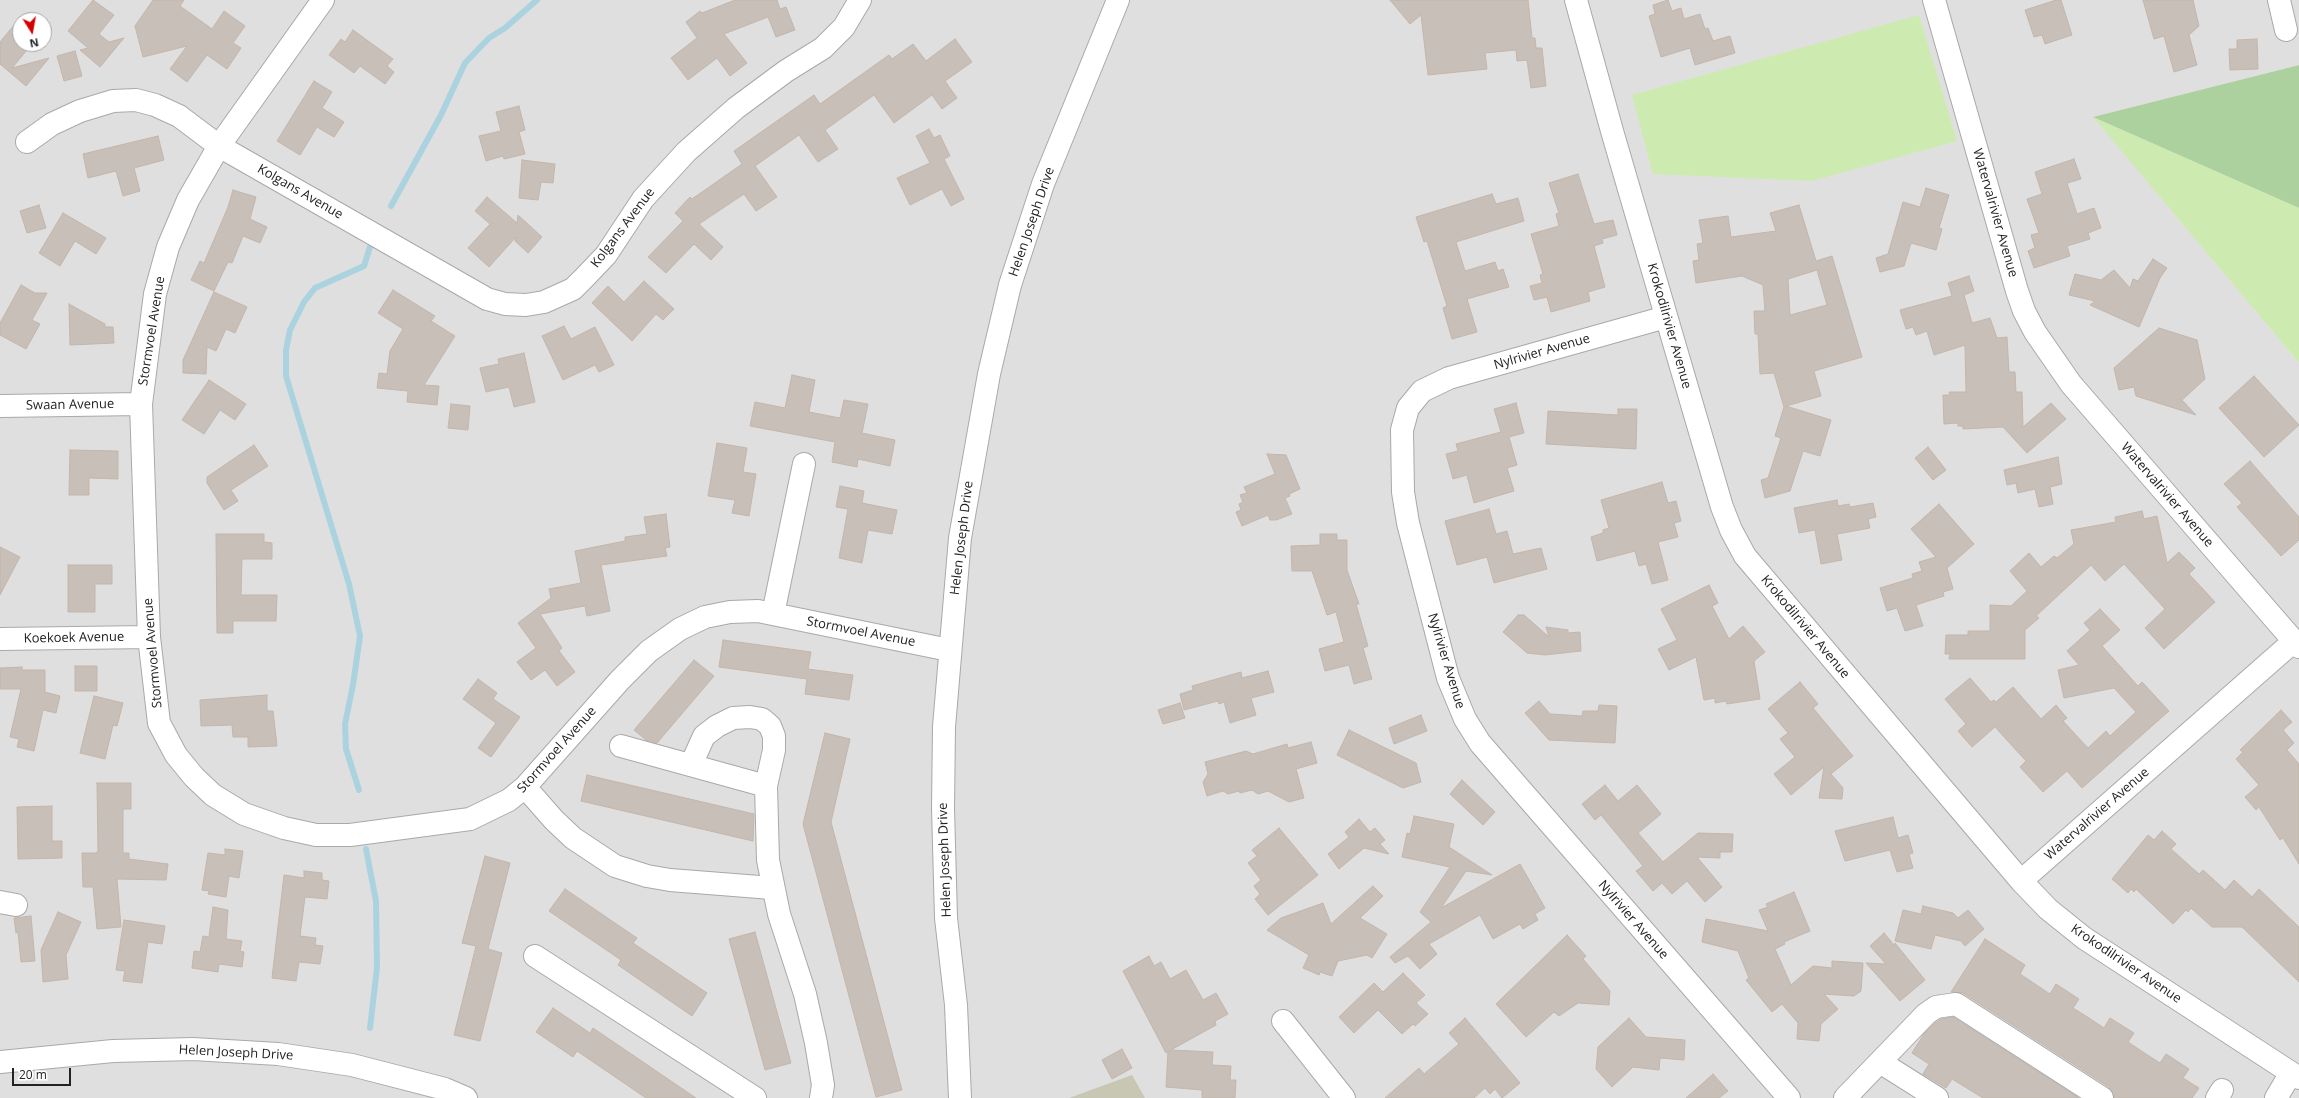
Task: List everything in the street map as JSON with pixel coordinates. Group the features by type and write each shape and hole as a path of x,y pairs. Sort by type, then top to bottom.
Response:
{"street":[{"name":"Stormvoel Avenue","path":"323,0 219,146 188,200 168,247 155,294 141,404 149,637 160,723 176,755 194,777 214,795 244,814 284,828 316,834 350,835 470,819 510,800 526,787 620,680 649,652 680,628 705,617 730,612 758,611 949,650"},
{"name":"Kolgans Avenue","path":"27,142 52,124 80,110 113,101 136,100 155,105 179,116 219,146 488,299 505,304 544,302 573,289 606,255 643,199 686,152 742,103 786,70 823,48 844,27 860,0"},
{"name":"Helen Joseph Drive","path":"960,1098 956,1005 946,918 943,808 944,727 949,650 960,538 974,450 989,374 1010,285 1043,184 1118,0"},
{"name":"Krokodilrivier Avenue","path":"1576,0 1666,317 1722,507 1731,530 1745,556 2020,881 2048,909 2084,938 2295,1075"},
{"name":"Watervalrivier Avenue","path":"1934,0 2017,291 2024,311 2035,332 2071,384 2296,644 2020,881"},
{"path":"2278,0 2286,30"},
{"name":"Nylrivier Avenue","path":"1666,317 1449,378 1422,391 1408,408 1402,430 1403,492 1408,524 1448,678 1465,719 1480,743 1789,1098"},
{"name":"Swaan Avenue","path":"0,406 141,404"},
{"path":"773,614 804,464"},
{"name":"Koekoek Avenue","path":"0,639 149,637"},
{"path":"691,765 704,736 717,726 733,718 750,717 762,719 770,726 774,736 774,750 766,786 766,837 772,888 805,994 816,1043 823,1085 821,1098"},
{"path":"621,746 766,786"},
{"path":"526,787 554,820 573,838 615,866 647,876 772,888"},
{"path":"535,956 755,1098"},
{"path":"1845,1098 1926,1014 1936,1007 1956,1004 2102,1098"},
{"path":"1283,1021 1344,1098"},
{"name":"Helen Joseph Drive","path":"0,1062 112,1051 193,1049 278,1054 352,1065 445,1089 466,1098"},
{"path":"1880,1062 1937,1098"},
{"path":"2276,1098 2295,1075"}],"shaded area":[{"path":"0,0 2299,0 2299,65 2094,117 2299,363 2299,1098 0,1098"},
{"path":"1132,1075 1145,1098 1069,1098"}],"green space":[{"path":"1919,15 1957,141 1812,181 1653,174 1632,95"},
{"path":"2299,65 2299,208 2093,117"},
{"path":"2093,117 2299,208 2299,363"}],"building":[{"path":"93,0 114,15 99,34 109,42 124,38 100,67 80,50 88,48 68,31"},
{"path":"153,0 184,0 180,6 212,29 224,11 245,26 233,43 241,48 227,69 207,55 187,82 170,69 187,46 143,57 135,26"},
{"path":"735,0 777,0 780,9 786,7 795,30 776,37 768,17 724,34 747,63 730,76 717,58 688,80 671,58 697,38 686,22 700,11 702,13"},
{"path":"1390,0 1528,0 1532,38 1535,38 1536,48 1542,48 1546,86 1531,88 1527,60 1517,61 1516,50 1485,53 1487,69 1428,75 1421,15 1410,24"},
{"path":"1668,0 1672,11 1681,8 1684,19 1700,14 1705,29 1708,28 1713,41 1730,36 1735,53 1695,65 1690,48 1661,57 1649,16 1655,14 1653,5"},
{"path":"2056,0 2061,0 2072,35 2045,44 2042,35 2034,37 2025,10"},
{"path":"2143,0 2193,0 2199,26 2189,35 2197,65 2174,72 2164,36 2154,39"},
{"path":"12,28 12,52 25,52 12,68 49,58 26,86 0,64 0,42"},
{"path":"353,30 393,59 387,66 394,72 385,84 360,66 354,73 329,55 341,39 345,42"},
{"path":"955,39 972,62 945,81 957,98 942,109 932,95 894,123 874,95 825,130 838,149 818,162 799,135 755,166 777,197 756,211 744,194 699,224 723,247 711,260 694,244 666,273 648,257 683,221 675,213 690,197 692,199 742,164 734,151 814,95 820,104 889,55 892,59 913,44 926,61"},
{"path":"2257,39 2258,69 2230,70 2229,49 2237,49 2237,40"},
{"path":"75,51 82,76 64,81 57,56"},
{"path":"314,81 332,92 322,108 344,122 334,137 317,127 300,155 277,141"},
{"path":"519,106 525,130 519,132 525,154 504,159 503,156 486,161 479,136 501,131 496,112"},
{"path":"929,129 934,138 940,135 950,156 944,159 964,199 951,206 942,189 910,205 897,178 930,163 916,136"},
{"path":"158,136 164,160 134,168 140,191 123,196 116,171 88,178 83,154"},
{"path":"2074,159 2081,179 2067,183 2077,214 2094,208 2101,228 2088,233 2090,239 2067,246 2070,256 2034,268 2028,251 2035,248 2031,235 2039,233 2027,199 2042,194 2035,172"},
{"path":"522,160 555,164 553,183 541,182 538,200 519,198"},
{"path":"1578,174 1594,224 1613,220 1617,235 1602,239 1603,243 1594,246 1605,287 1588,292 1590,301 1551,312 1547,297 1534,300 1530,286 1542,283 1540,275 1543,274 1531,234 1559,226 1556,214 1559,213 1549,183"},
{"path":"1926,188 1949,195 1939,228 1942,229 1936,250 1911,243 1904,266 1880,272 1876,258 1888,254 1903,202 1920,207"},
{"path":"233,190 256,197 250,219 267,227 260,243 243,236 232,263 228,262 214,291 191,280 200,261 204,263 228,207"},
{"path":"1492,194 1496,204 1518,198 1524,221 1456,242 1465,271 1495,262 1498,271 1503,269 1509,287 1467,299 1477,332 1452,339 1443,308 1447,306 1427,241 1424,242 1416,217"},
{"path":"487,197 517,223 518,215 542,237 528,253 515,241 516,237 489,267 468,248 490,224 475,211"},
{"path":"39,205 46,228 27,233 20,211"},
{"path":"1799,205 1816,261 1832,256 1862,357 1814,371 1821,396 1786,406 1831,420 1820,456 1803,451 1790,491 1765,498 1761,480 1768,478 1781,438 1775,436 1784,407 1774,373 1760,374 1758,334 1755,334 1754,311 1765,311 1763,285 1742,276 1696,283 1693,261 1699,260 1697,244 1703,243 1699,220 1728,216 1731,237 1776,231 1770,213","holes":["1817,270 1827,305 1790,315 1788,279"]},
{"path":"63,213 106,238 96,254 75,241 60,266 39,253"},
{"path":"2153,259 2167,268 2160,278 2139,327 2090,305 2095,301 2069,295 2075,274 2101,280 2114,270 2130,288 2133,279 2138,281"},
{"path":"1969,276 1974,291 1964,295 1972,323 1990,318 1997,338 2007,337 2009,372 2015,372 2016,392 2022,392 2023,427 2051,403 2066,419 2027,453 2003,427 1963,429 1963,426 1958,426 1958,423 1944,424 1943,395 1950,395 1949,392 1966,392 1965,345 1934,355 1927,331 1916,335 1913,327 1906,329 1900,310 1952,296 1948,283"},
{"path":"644,281 674,309 663,320 656,314 632,341 592,303 608,286 624,302"},
{"path":"21,285 35,293 47,293 32,320 40,324 26,349 0,335 0,323"},
{"path":"393,290 435,316 431,321 455,336 424,385 439,386 437,405 407,402 408,391 377,388 379,373 387,374 390,351 403,329 378,313"},
{"path":"214,292 247,307 235,333 226,329 216,351 207,347 206,374 183,373 183,360"},
{"path":"69,304 105,324 105,327 113,327 114,343 70,345"},
{"path":"564,326 571,339 595,327 614,365 599,372 595,365 563,380 542,336"},
{"path":"2159,328 2197,340 2205,379 2182,400 2196,415 2136,396 2134,387 2119,390 2114,368"},
{"path":"524,353 535,402 514,407 509,387 486,392 480,368 499,364 498,359"},
{"path":"792,375 815,380 809,412 840,418 844,400 868,404 862,433 895,440 890,466 858,459 857,467 832,462 835,442 750,426 755,402 785,408"},
{"path":"2254,376 2299,425 2264,457 2219,408"},
{"path":"209,380 246,404 235,420 220,410 204,434 182,420"},
{"path":"1516,403 1524,433 1509,437 1517,465 1507,468 1514,491 1474,503 1467,475 1453,479 1446,454 1458,451 1456,444 1501,432 1494,409"},
{"path":"451,404 470,406 468,430 448,428"},
{"path":"1618,409 1637,409 1636,449 1546,444 1548,411 1618,415"},
{"path":"717,443 747,448 743,472 756,474 749,516 732,513 735,500 708,496"},
{"path":"254,445 268,466 231,490 238,501 224,510 207,483 207,477"},
{"path":"1928,447 1946,470 1933,480 1915,458"},
{"path":"70,450 118,451 118,479 89,478 89,495 69,495"},
{"path":"1267,454 1286,455 1300,489 1289,494 1290,496 1285,498 1292,514 1276,520 1270,520 1268,515 1242,526 1236,512 1241,510 1239,504 1243,502 1240,495 1247,493 1244,487 1275,474"},
{"path":"2058,457 2062,484 2050,487 2053,504 2039,507 2035,489 2018,493 2016,483 2007,485 2004,470"},
{"path":"2250,461 2299,517 2299,540 2281,556 2237,507 2242,503 2224,484"},
{"path":"1662,482 1668,503 1676,501 1681,521 1674,523 1678,537 1658,542 1668,580 1652,584 1646,564 1639,566 1635,551 1597,561 1591,537 1603,533 1603,530 1609,528 1601,500"},
{"path":"840,486 864,491 862,503 897,510 892,534 868,530 862,563 839,558 848,509 836,507"},
{"path":"1837,500 1838,506 1849,504 1850,507 1873,503 1876,517 1868,519 1870,528 1837,534 1842,560 1821,564 1815,530 1799,533 1794,508"},
{"path":"1939,504 1974,544 1947,568 1953,589 1943,592 1944,596 1916,605 1923,626 1905,631 1897,608 1887,611 1880,588 1913,578 1912,574 1922,571 1919,562 1936,557 1911,529"},
{"path":"1489,509 1496,534 1507,531 1513,554 1541,548 1547,569 1494,583 1487,557 1457,565 1445,521"},
{"path":"2142,511 2144,519 2157,516 2167,563 2179,552 2195,568 2189,574 2215,602 2164,649 2145,628 2165,609 2124,564 2105,581 2091,565 2036,616 2039,618 2025,630 2025,659 1949,659 1950,654 1945,654 1946,635 1968,635 1968,631 1990,631 1990,605 2011,606 2027,591 2010,571 2029,553 2041,567 2054,556 2057,558 2074,544 2071,530 2116,522 2115,517"},
{"path":"666,514 670,547 665,548 667,556 601,565 610,611 587,616 585,606 540,614 562,648 559,651 575,672 557,686 545,670 531,680 517,662 536,648 518,623 551,598 549,589 581,583 575,551 625,541 625,537 647,534 644,517"},
{"path":"216,534 264,534 264,542 272,543 272,559 242,559 241,595 277,595 276,621 233,621 233,633 217,633"},
{"path":"1320,534 1337,534 1337,540 1347,540 1347,570 1359,604 1356,604 1368,646 1363,648 1372,679 1354,684 1349,665 1325,671 1319,649 1344,642 1336,612 1327,615 1312,571 1292,571 1291,546 1320,545"},
{"path":"0,547 20,557 0,595"},
{"path":"68,565 112,565 112,584 95,584 95,612 68,612"},
{"path":"1709,585 1718,603 1712,606 1729,639 1743,626 1765,652 1754,661 1760,699 1727,704 1726,701 1715,703 1715,698 1704,700 1696,657 1669,670 1658,649 1677,640 1661,609"},
{"path":"2100,609 2120,630 2102,646 2138,686 2142,682 2169,711 2082,788 2067,771 2043,792 2020,767 2026,761 1995,727 1972,747 1958,731 1966,724 1945,699 1970,678 1991,702 1994,700 1996,702 2013,687 2041,719 2056,705 2067,718 2063,721 2088,748 2106,731 2110,736 2136,712 2114,688 2064,698 2058,670 2079,665 2067,651 2090,630 2084,623"},
{"path":"1518,615 1524,615 1549,637 1546,627 1568,630 1568,633 1580,632 1581,651 1545,655 1527,653 1503,632"},
{"path":"723,640 811,652 808,669 853,675 849,700 805,694 807,679 719,667"},
{"path":"694,660 714,676 657,743 646,740 634,730"},
{"path":"75,666 97,666 97,691 75,691"},
{"path":"22,667 22,670 45,670 45,692 60,696 56,713 43,710 34,751 17,747 19,739 10,737 21,689 0,689 0,668"},
{"path":"1268,671 1274,692 1251,698 1256,715 1230,723 1224,702 1219,704 1218,701 1184,710 1180,694 1193,690 1192,686 1241,672 1242,678"},
{"path":"478,679 497,693 493,699 520,717 491,757 478,748 496,723 463,699"},
{"path":"1800,682 1818,704 1813,708 1853,756 1831,774 1843,788 1842,799 1819,798 1824,767 1791,795 1774,774 1795,757 1780,739 1788,733 1768,709"},
{"path":"267,695 267,711 273,711 277,746 248,747 248,737 233,737 232,725 201,726 200,700"},
{"path":"94,696 123,703 117,726 113,725 105,759 80,753"},
{"path":"1539,701 1550,714 1582,716 1583,711 1598,711 1599,705 1617,706 1615,743 1549,740 1525,713"},
{"path":"1180,703 1185,718 1163,724 1158,710"},
{"path":"2281,710 2292,722 2283,730 2294,743 2287,750 2299,764 2299,864 2283,838 2280,840 2259,807 2256,810 2245,797 2259,785 2236,759 2243,752 2240,750"},
{"path":"1421,715 1427,731 1394,744 1389,728"},
{"path":"1349,730 1416,763 1421,782 1403,788 1337,755"},
{"path":"825,733 850,739 831,822 902,1090 876,1097 803,824"},
{"path":"1311,742 1317,763 1296,769 1304,798 1289,802 1268,791 1258,794 1252,790 1228,794 1223,791 1207,796 1203,782 1208,774 1205,762 1246,751 1253,754 1287,744 1288,748"},
{"path":"587,775 754,814 753,841 581,801"},
{"path":"1462,780 1495,812 1483,825 1450,794"},
{"path":"97,783 131,783 131,809 123,809 123,853 129,853 129,859 168,864 166,880 117,879 121,927 97,929 93,887 83,887 82,853 96,853 98,851"},
{"path":"1605,785 1618,801 1637,785 1661,814 1638,833 1663,862 1698,833 1733,834 1732,852 1720,852 1720,858 1697,857 1722,887 1705,902 1687,881 1672,894 1662,883 1653,891 1636,871 1643,866 1601,815 1595,820 1582,804"},
{"path":"52,806 52,841 62,841 62,858 18,859 17,807"},
{"path":"1414,816 1454,824 1449,847 1492,875 1466,871 1441,908 1520,864 1545,908 1535,914 1538,920 1523,929 1520,924 1493,939 1480,915 1429,944 1437,954 1420,969 1408,956 1395,963 1390,957 1431,922 1420,912 1450,867 1402,857 1407,833 1410,834"},
{"path":"1893,817 1898,838 1908,835 1913,853 1909,854 1913,868 1897,872 1890,850 1845,861 1835,831"},
{"path":"1359,819 1370,832 1375,828 1385,840 1380,844 1389,854 1364,848 1339,869 1328,854 1349,837 1345,832"},
{"path":"1279,828 1318,875 1268,915 1255,899 1260,894 1254,886 1261,880 1248,863 1257,856 1252,850"},
{"path":"2162,831 2176,844 2171,849 2199,874 2203,870 2225,890 2234,880 2252,897 2259,889 2299,927 2299,982 2242,927 2212,927 2191,908 2188,912 2186,910 2173,924 2136,889 2134,892 2131,889 2128,893 2112,879 2148,835 2154,840"},
{"path":"225,849 243,851 239,878 229,876 226,897 208,894 209,891 202,890 208,853 225,855"},
{"path":"485,856 510,863 488,949 502,953 480,1041 454,1035 476,946 462,943"},
{"path":"304,871 322,873 322,880 329,881 327,899 305,897 300,936 316,938 315,945 323,946 320,964 299,962 296,981 272,978 284,875 304,878"},
{"path":"1373,886 1383,896 1360,918 1387,934 1372,958 1367,955 1338,961 1332,976 1320,972 1319,975 1303,968 1309,955 1267,930 1281,918 1323,903 1331,924"},
{"path":"565,889 637,938 633,943 707,993 692,1016 618,965 621,960 549,911"},
{"path":"1794,892 1810,931 1784,942 1785,944 1775,949 1791,985 1813,966 1832,968 1832,961 1863,963 1861,991 1854,996 1824,994 1838,1009 1821,1024 1819,1041 1797,1039 1798,1023 1782,1004 1772,1012 1746,980 1749,978 1738,951 1702,942 1706,919 1768,931 1759,910 1768,907 1766,904"},
{"path":"1923,906 1953,913 1958,918 1968,910 1984,929 1965,946 1961,941 1935,935 1931,949 1895,941 1903,910 1921,914"},
{"path":"213,907 228,910 226,939 242,941 240,951 244,952 242,967 219,964 218,972 192,968 194,951 200,952 203,936 209,937"},
{"path":"58,912 81,922 66,955 68,979 43,982 41,950"},
{"path":"31,916 35,961 21,962 18,932 16,933 14,918"},
{"path":"124,920 165,926 162,944 148,942 142,983 123,981 125,971 116,970"},
{"path":"755,932 791,1063 765,1070 729,939"},
{"path":"1884,933 1894,945 1895,943 1925,980 1900,1001 1866,963 1886,964 1870,946"},
{"path":"1567,935 1586,956 1583,959 1610,991 1609,1005 1578,1003 1559,1016 1554,1012 1526,1037 1496,1004"},
{"path":"1985,939 2025,965 2020,974 2050,994 2056,984 2079,999 2073,1008 2104,1028 2110,1018 2134,1033 2128,1042 2160,1063 2166,1054 2189,1069 2183,1078 2199,1088 2192,1098 2114,1098 2109,1087 1963,993 1951,992"},
{"path":"1149,956 1154,966 1161,962 1170,979 1186,970 1203,1000 1216,993 1228,1014 1215,1021 1216,1025 1171,1050 1213,1052 1212,1065 1231,1066 1230,1080 1236,1080 1235,1098 1202,1098 1202,1090 1166,1087 1168,1051 1166,1053 1123,971"},
{"path":"1403,973 1425,995 1416,1003 1428,1014 1415,1026 1413,1024 1402,1034 1378,1010 1354,1033 1339,1017 1374,983 1383,992"},
{"path":"553,1008 590,1033 593,1028 696,1098 646,1098 577,1051 573,1057 536,1032"},
{"path":"1953,1017 2079,1098 1983,1098 1952,1079 1946,1088 1923,1074 1929,1064 1912,1053 1924,1034 1934,1024 1941,1019"},
{"path":"1465,1018 1520,1083 1502,1098 1495,1089 1490,1094 1485,1088 1474,1098 1385,1098 1419,1068 1424,1074 1459,1044 1449,1033"},
{"path":"1629,1018 1646,1037 1685,1040 1684,1060 1660,1058 1659,1070 1633,1067 1612,1087 1596,1069 1598,1047"},
{"path":"1122,1049 1132,1068 1112,1079 1102,1060"},
{"path":"1713,1074 1728,1091 1719,1098 1686,1098"}],"waterway":[{"path":"391,206 441,115 465,63 489,38 505,28 537,0"},
{"path":"359,790 346,749 345,724 353,685 360,636 349,584 286,376 286,350 290,330 304,302 315,288 364,266 370,247"},
{"path":"366,849 376,901 377,968 370,1028"}]}
